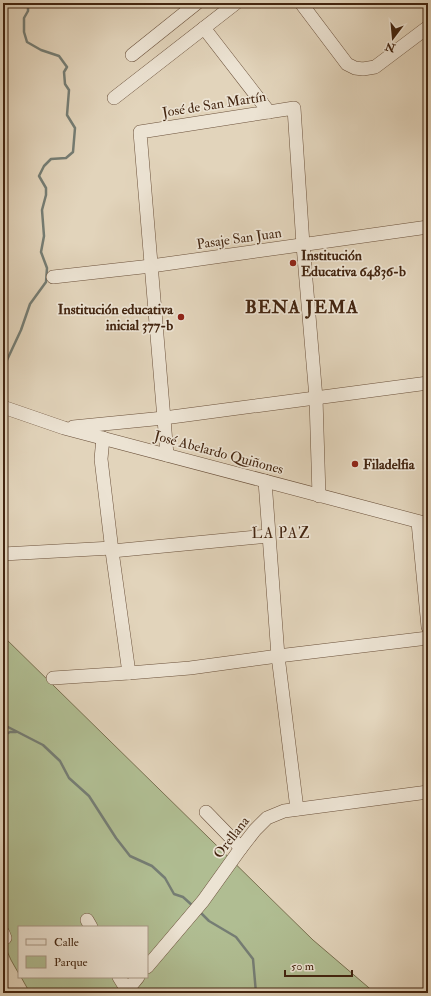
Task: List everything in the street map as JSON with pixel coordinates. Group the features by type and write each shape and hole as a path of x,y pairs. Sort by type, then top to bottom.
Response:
{"street":[{"path":"132,55 197,3"},
{"path":"114,98 204,28 222,9 236,3"},
{"path":"301,3 347,64 355,68 363,69 375,67 428,27"},
{"path":"204,28 269,112"},
{"name":"José de San Martín","path":"151,266 140,132 294,108 303,245"},
{"name":"Pasaje San Juan","path":"53,277 151,266 428,227"},
{"path":"303,245 316,398 319,496"},
{"path":"151,266 167,455"},
{"path":"64,428 164,418 428,383"},
{"name":"José Abelardo Quiñones","path":"4,408 64,428 423,523"},
{"path":"103,438 100,459 129,673"},
{"path":"265,481 278,656 297,809"},
{"path":"423,523 428,627"},
{"path":"4,554 112,550 268,536"},
{"path":"53,678 190,668 428,638"},
{"name":"Orellana","path":"148,966 188,920 241,848 255,830 267,818 284,811 428,792"},
{"path":"206,812 241,848"},
{"path":"120,978 127,992 137,978"}],"green space":[{"path":"3,636 313,940 375,993 30,993 22,978 148,978 148,926 18,926 18,972 3,942"}],"waterway":[{"path":"3,376 7,360 21,330 30,304 46,282 47,268 41,252 44,236 42,210 46,195 46,188 39,176 44,166 51,159 66,158 73,152 75,128 67,115 69,90 65,84 64,72 67,67 59,56 41,50 27,42 24,32 24,18 28,11 28,3"},
{"path":"3,728 8,727 43,745 60,761 69,778 89,796 116,838 130,856 152,866 165,878 174,894 183,897 193,906"},
{"path":"3,736 10,732 16,732"},
{"path":"200,912 209,921 236,937 253,959 256,993"}],"place":[{"name":"Institución Educativa 64836-b","path":"293,263"},
{"name":"Institución educativa inicial 377-b","path":"181,317"},
{"name":"Filadelfia","path":"355,464"}],"district":[{"name":"BENA JEMA","path":"302,307"},
{"name":"LA PAZ","path":"281,533"}]}
